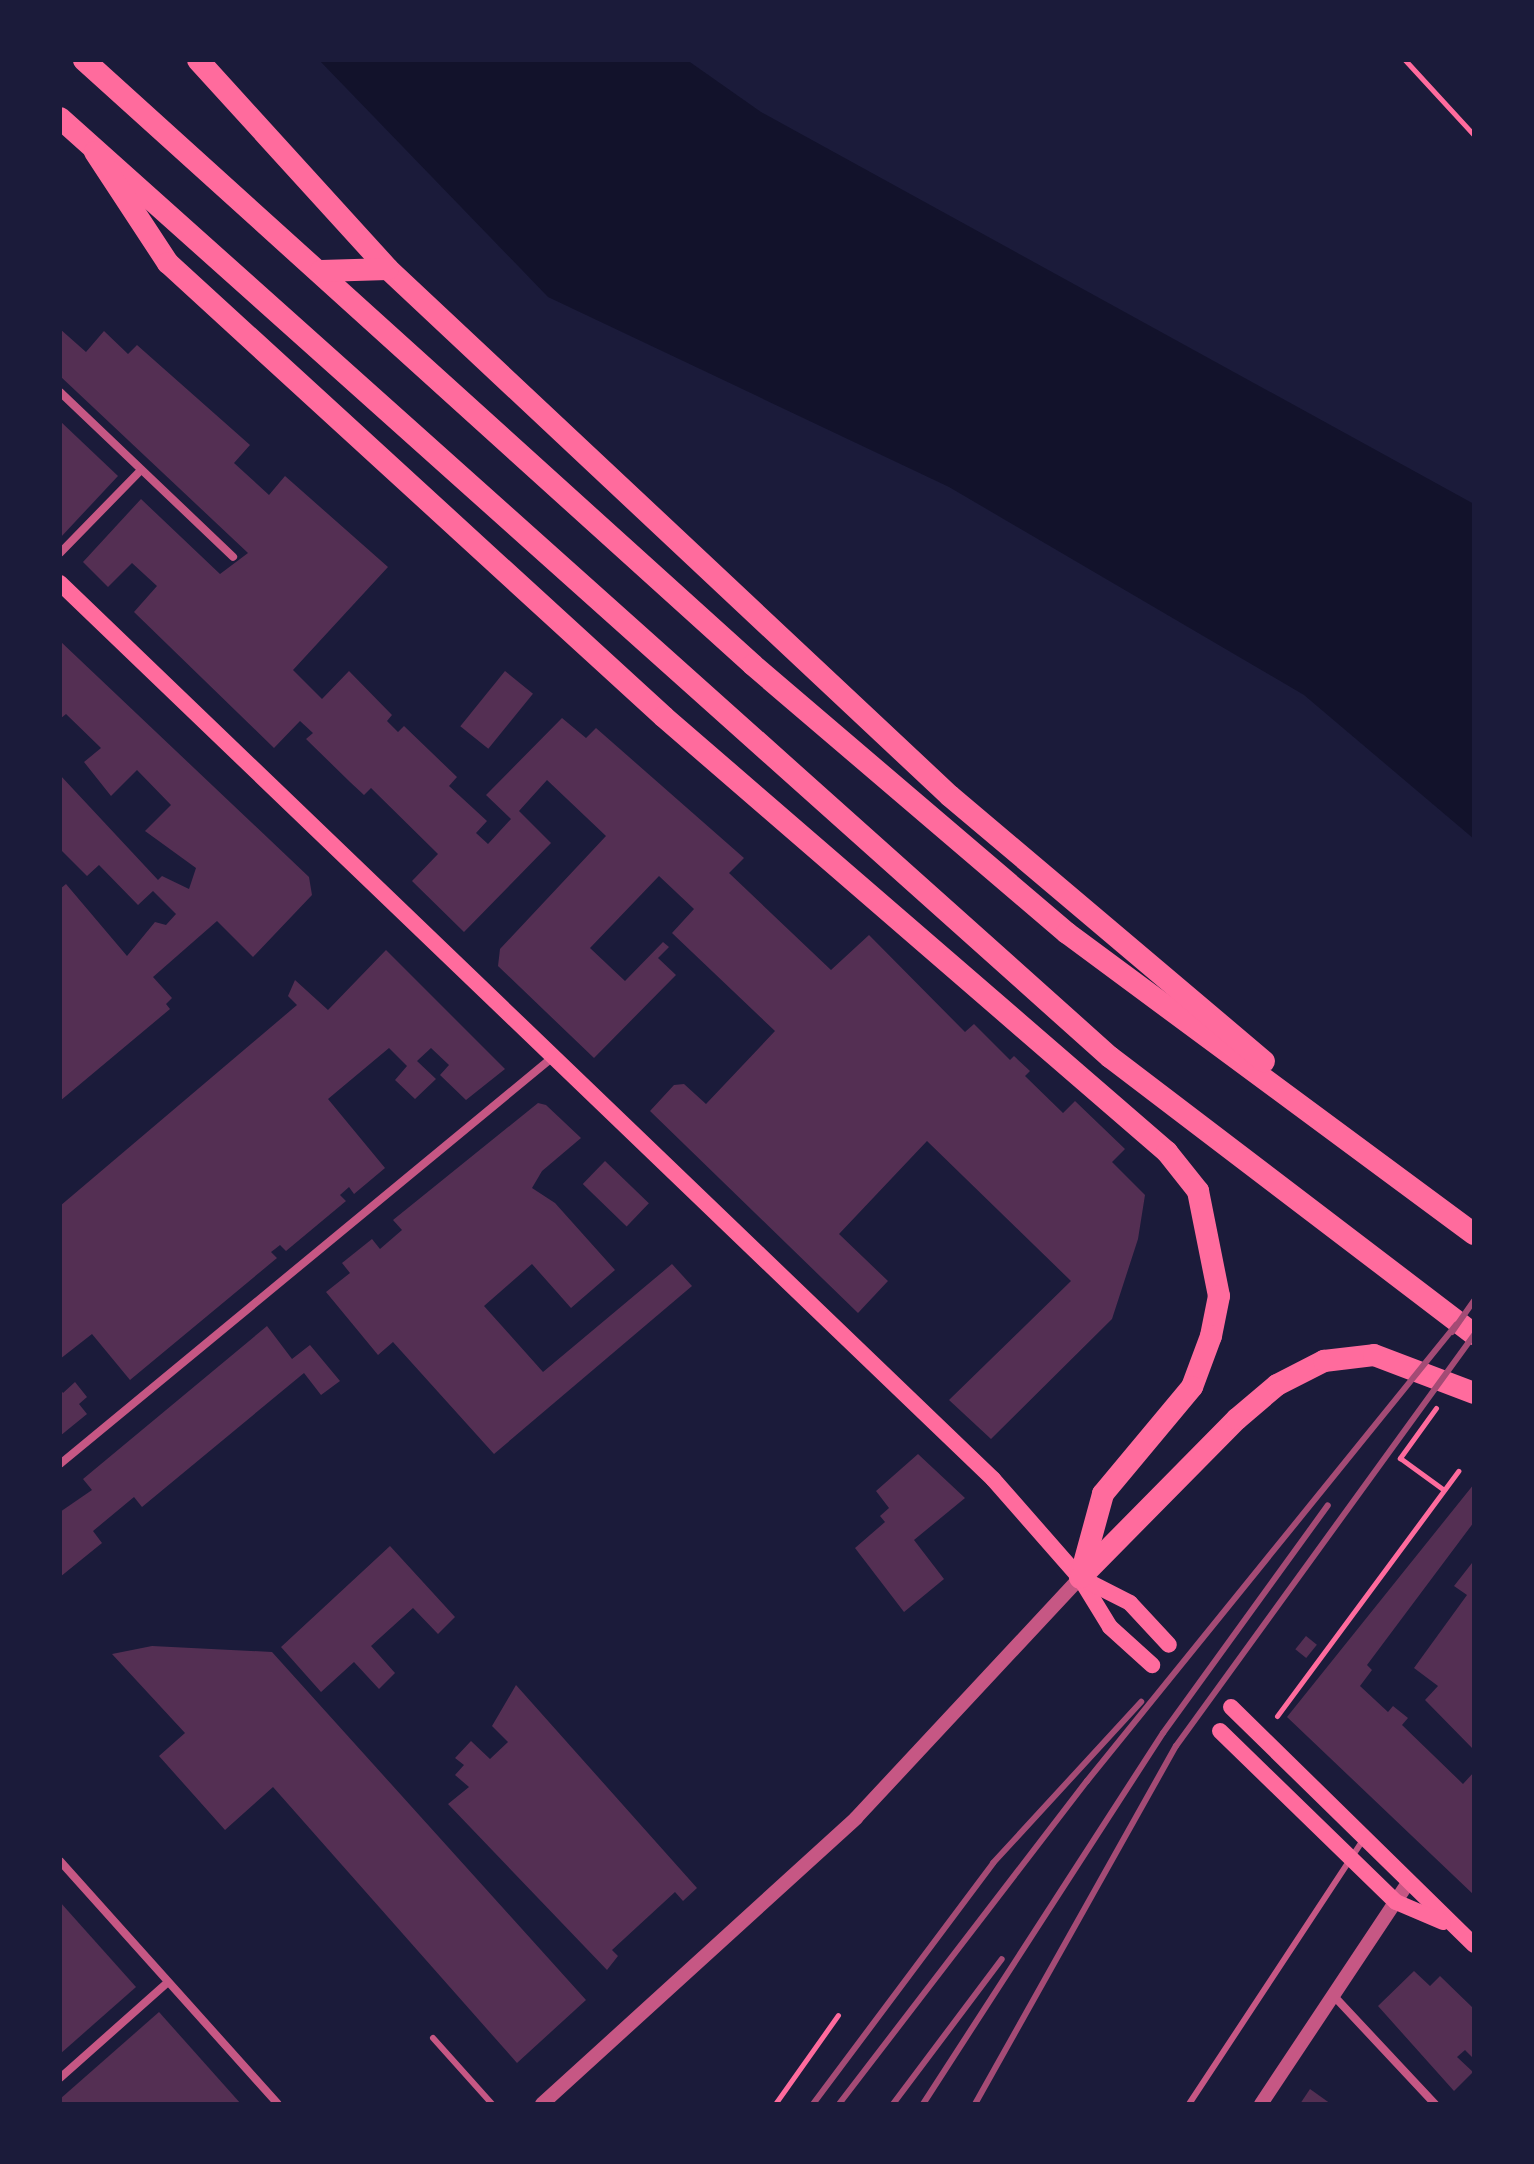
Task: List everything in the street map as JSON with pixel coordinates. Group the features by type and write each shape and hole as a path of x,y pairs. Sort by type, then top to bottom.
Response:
{"highway":[{"path":"84,60 321,271 753,665 1055,923 1474,1234"},
{"path":"198,60 388,269 950,796 1418,1190"},
{"path":"60,118 1110,1057 1474,1334"},
{"path":"95,152 168,263 676,728 1167,1152 1198,1191 1219,1296 1211,1336 1192,1387 1103,1494 1080,1578"},
{"path":"321,271 388,269"},
{"path":"1080,1578 1237,1419 1277,1385 1324,1361 1374,1355 1474,1393"}],"main road":[{"path":"60,583 556,1054 993,1479 1080,1578 1110,1627 1152,1665"},
{"path":"1080,1578 1130,1603 1169,1645"},
{"path":"1231,1707 1363,1840 1474,1945"},
{"path":"1220,1731 1349,1862 1396,1902 1452,1925"}],"street":[{"path":"60,392 233,557"},
{"path":"60,553 140,471"},
{"path":"60,1464 556,1054"},
{"path":"542,2104 856,1818 1080,1578"},
{"path":"60,1861 278,2104"},
{"path":"1261,2104 1408,1883"},
{"path":"60,2078 167,1983"},
{"path":"1332,1994 1435,2104"}],"lane":[{"path":"1189,2104 1363,1840"},
{"path":"433,2038 492,2104"}],"path":[{"path":"1405,60 1474,135"},
{"path":"1433,1413 1400,1458 1444,1490"},
{"path":"1260,1739 1458,1471"},
{"path":"775,2104 838,2015"}],"shaded area":[{"path":"319,60 687,60 761,112 1474,504 1474,839 1304,695 949,487 548,297"}],"building":[{"path":"60,329 86,352 104,331 128,354 137,345 250,445 234,463 269,495 285,476 388,567 293,670 322,699 349,671 392,715 387,721 398,732 404,726 457,777 449,786 487,821 476,833 488,844 511,819 486,795 562,718 586,738 596,728 744,858 729,873 831,970 869,935 965,1032 974,1024 1010,1060 1014,1056 1030,1071 1025,1076 1063,1113 1075,1101 1125,1149 1112,1162 1145,1195 1138,1239 1112,1319 991,1439 949,1400 1071,1281 927,1141 839,1234 888,1281 858,1313 650,1111 674,1085 684,1084 706,1104 775,1031 672,933 694,909 659,876 590,948 625,981 663,942 669,947 658,958 676,975 594,1058 498,966 500,949 606,836 547,780 519,811 551,843 464,932 412,881 438,854 371,788 364,795 350,782 306,739 313,733 300,721 274,748 134,612 157,586 132,563 108,587 83,562 141,499 220,574 248,553 60,376"},
{"path":"60,421 118,476 60,538"},
{"path":"60,641 309,877 312,895 253,957 217,921 153,977 172,998 166,1004 170,1009 60,1101 60,889 66,884 127,956 155,922 166,925 176,914 153,891 138,905 99,865 87,876 60,849 60,775 158,880 162,876 189,889 196,868 145,831 171,805 137,770 111,796 84,762 101,748 66,714 60,719"},
{"path":"505,671 533,694 488,749 460,726"},
{"path":"386,950 505,1069 466,1100 440,1075 449,1065 431,1048 417,1061 436,1079 415,1099 395,1080 407,1066 389,1048 328,1099 385,1168 354,1194 349,1187 340,1195 346,1201 286,1251 280,1245 271,1252 277,1258 130,1380 92,1334 60,1359 60,1206 297,1005 288,996 295,980 328,1010"},
{"path":"538,1103 546,1105 581,1138 542,1171 532,1188 555,1203 615,1270 571,1308 532,1264 484,1306 543,1372 672,1264 692,1286 494,1454 393,1342 378,1355 326,1292 350,1273 342,1263 372,1239 380,1249 402,1230 393,1220"},
{"path":"605,1161 649,1203 627,1226 583,1184"},
{"path":"267,1326 292,1359 310,1345 340,1381 321,1395 304,1373 142,1507 134,1497 93,1531 102,1543 60,1577 60,1512 92,1490 83,1479"},
{"path":"75,1382 87,1397 79,1404 87,1414 60,1436 60,1389 63,1393"},
{"path":"918,1454 965,1498 914,1540 944,1579 904,1612 855,1548 885,1522 880,1516 889,1508 876,1491"},
{"path":"1474,1484 1474,1522 1367,1665 1372,1670 1360,1686 1388,1712 1393,1706 1408,1718 1402,1725 1463,1784 1474,1772 1474,1895 1287,1717"},
{"path":"390,1546 455,1617 438,1634 413,1608 371,1646 395,1673 379,1689 354,1662 321,1692 281,1647"},
{"path":"1472,1563 1474,1750 1425,1700 1438,1686 1414,1668 1467,1595 1454,1586"},
{"path":"1306,1636 1317,1645 1306,1658 1295,1649"},
{"path":"152,1646 272,1652 586,2000 517,2063 273,1787 225,1830 159,1756 185,1733 112,1654"},
{"path":"516,1685 697,1888 683,1901 675,1892 612,1950 618,1956 607,1970 448,1804 469,1787 455,1775 464,1765 455,1758 471,1741 490,1759 508,1742 492,1726"},
{"path":"60,1902 136,1987 60,2054"},
{"path":"1414,1971 1430,1986 1440,1976 1474,2009 1474,2059 1465,2050 1457,2057 1473,2072 1454,2091 1378,2006"},
{"path":"159,2012 241,2104 60,2102 60,2099"},
{"path":"1310,2089 1331,2104 1300,2104"}],"railway":[{"path":"1452,1332 1474,1301"},
{"path":"839,2104 1087,1781 1456,1325"},
{"path":"975,2104 1176,1746 1474,1335"},
{"path":"923,2104 1163,1733 1328,1505"},
{"path":"813,2104 993,1863 1141,1702"},
{"path":"893,2104 1002,1959"}]}
